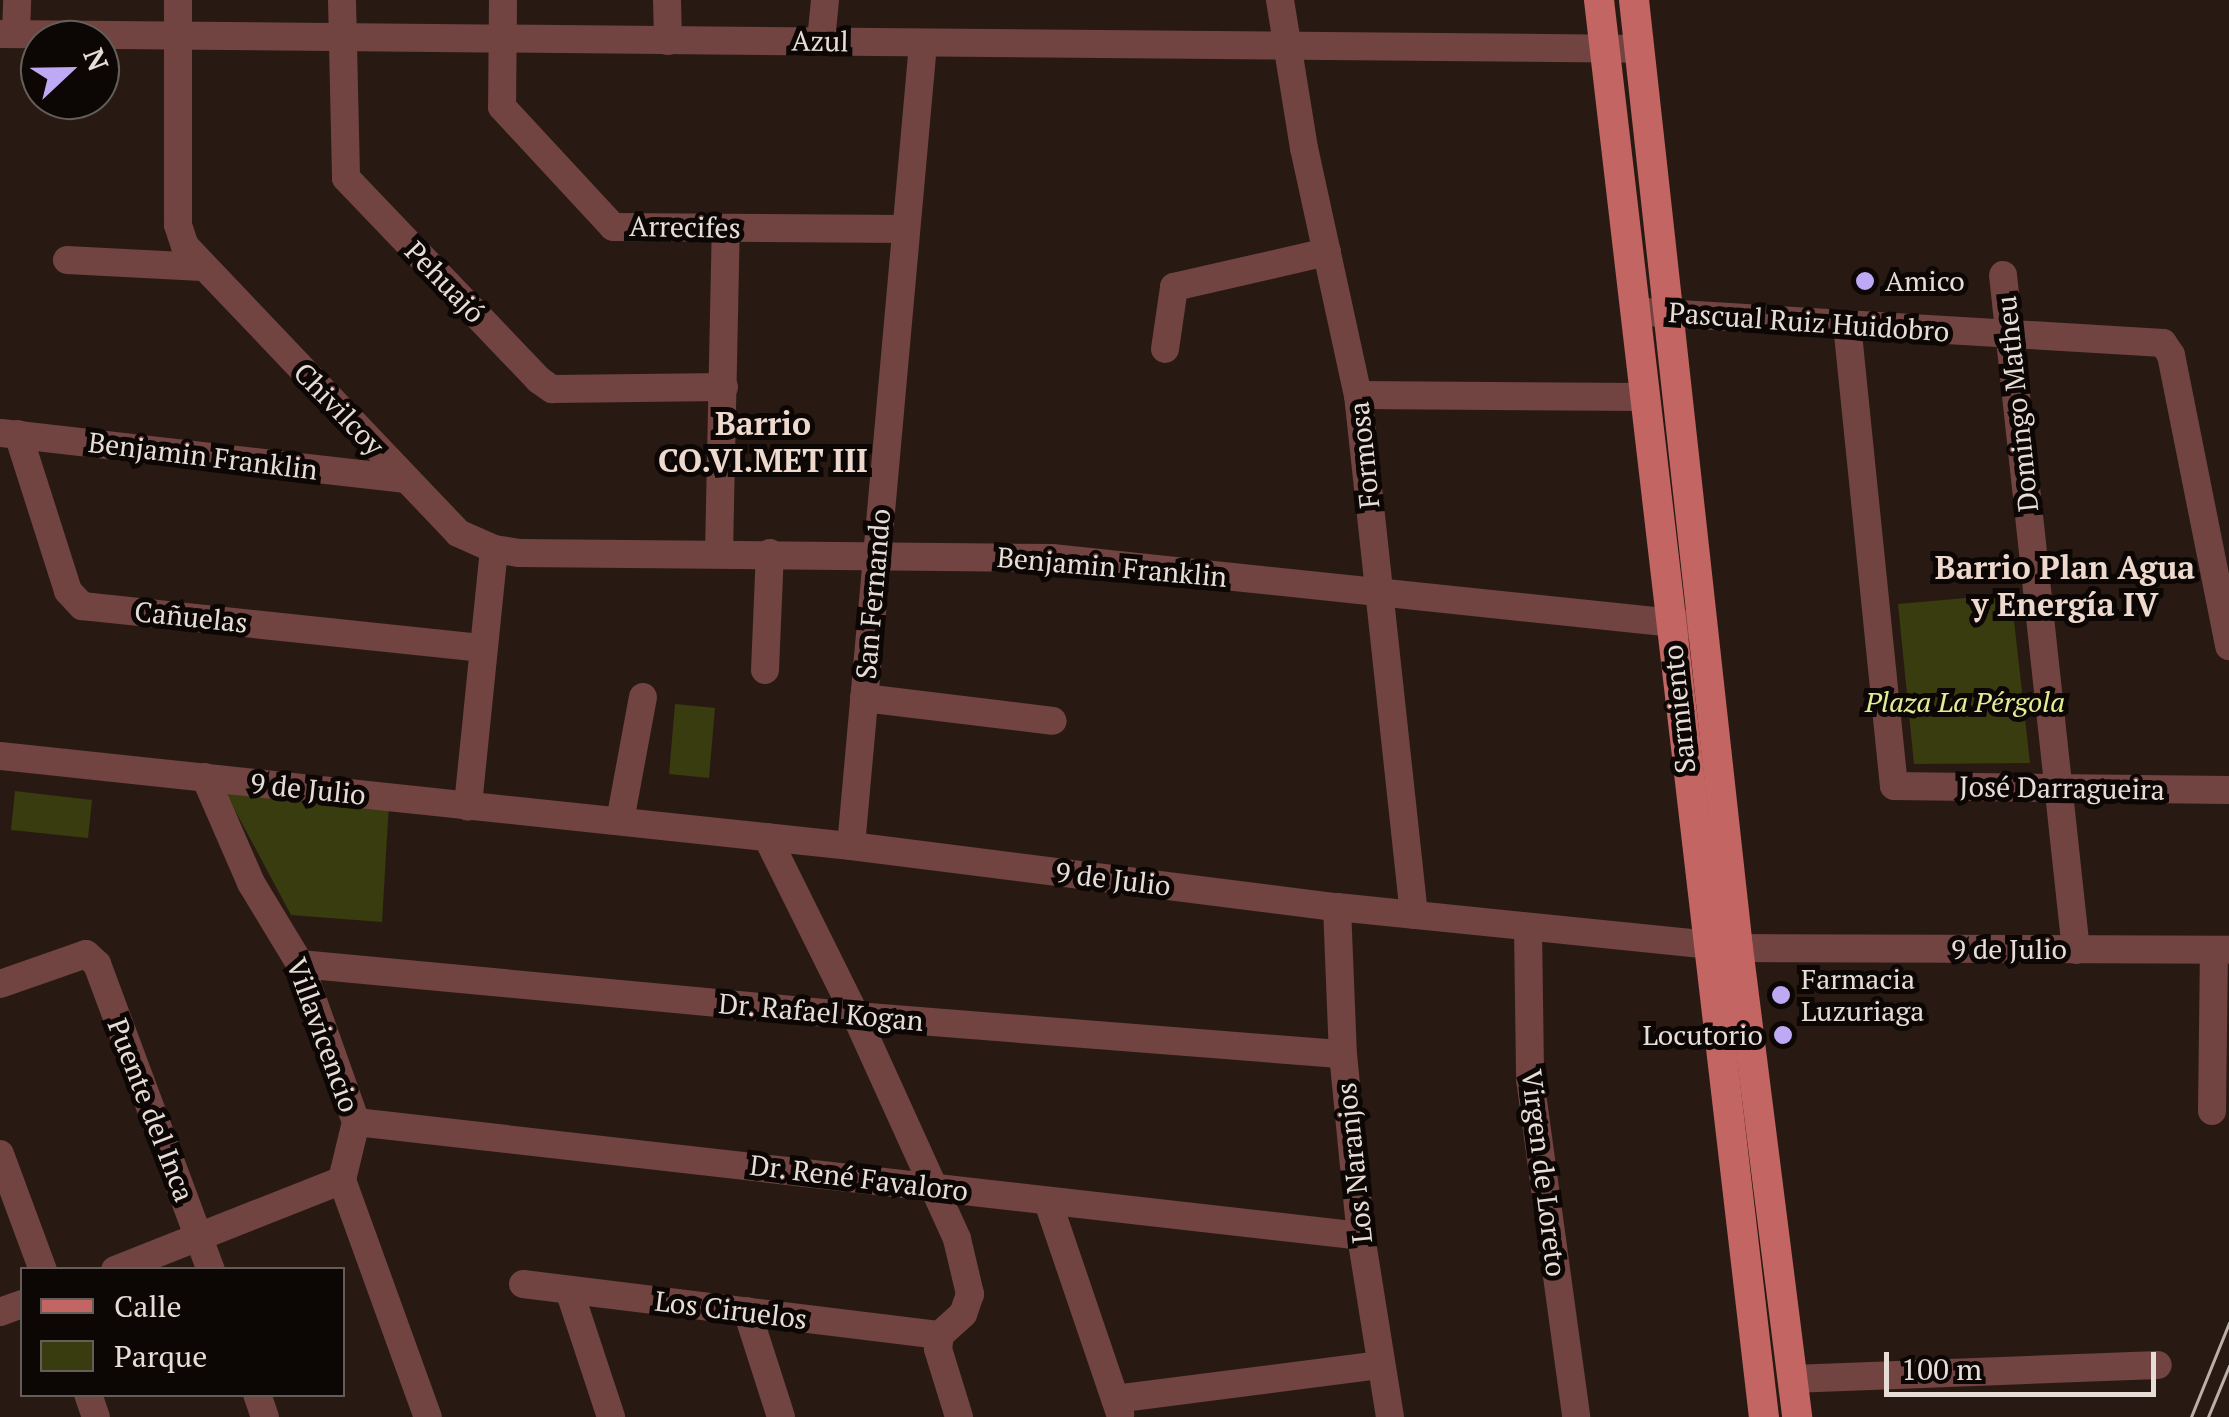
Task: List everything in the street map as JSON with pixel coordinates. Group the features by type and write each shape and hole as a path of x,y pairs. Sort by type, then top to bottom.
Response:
{"main road":[{"name":"Sarmiento","path":"1599,0 1764,1417"},
{"name":"Sarmiento","path":"1634,0 1738,948 1797,1417"}],"street":[{"path":"8,34 17,0"},
{"name":"Chivilcoy","path":"178,0 178,225 185,246 458,533 506,551"},
{"name":"Pehuajó","path":"342,0 346,178 538,380 552,389 724,387"},
{"name":"Arrecifes","path":"503,0 502,106 614,226 906,229"},
{"path":"667,0 668,41"},
{"path":"822,41 824,0"},
{"name":"Formosa","path":"1280,0 1326,252 1358,395 1376,591 1414,915"},
{"name":"Azul","path":"8,34 1639,49"},
{"name":"San Fernando","path":"851,846 923,44"},
{"path":"719,553 726,228"},
{"path":"1165,349 1174,287 1326,252"},
{"path":"68,260 202,267"},
{"name":"Domingo Matheu","path":"2003,275 2076,950"},
{"name":"Pascual Ruiz Huidobro","path":"1634,311 2163,343 2172,355 2229,646"},
{"name":"José Darragueira","path":"1847,324 1894,786 2229,790"},
{"path":"1358,395 1644,396"},
{"name":"Benjamin Franklin","path":"9,434 406,479"},
{"name":"Cañuelas","path":"9,434 68,591 82,606 483,648"},
{"path":"468,806 483,648 506,551"},
{"name":"Benjamin Franklin","path":"506,551 1052,558 1702,626"},
{"path":"764,670 770,553"},
{"path":"620,822 643,697"},
{"path":"864,698 1053,721"},
{"name":"9 de Julio","path":"0,756 851,846 1338,907 1738,948 2221,950"},
{"name":"Villavicencio","path":"205,777 252,883 300,964 356,1122 342,1180"},
{"path":"767,837 856,1016 956,1239 970,1294 963,1314 940,1335 938,1350 958,1417"},
{"name":"Los Naranjos","path":"1338,907 1343,1054 1361,1236 1390,1417"},
{"name":"Virgen de Loreto","path":"1528,928 1530,1079 1576,1417"},
{"path":"2212,1111 2221,950"},
{"name":"Puente del Inca","path":"0,984 86,954 97,964 210,1267"},
{"name":"Dr. Rafael Kogan","path":"300,964 856,1016 1343,1054"},
{"name":"Dr. René Favaloro","path":"356,1122 932,1184 1048,1202 1361,1236"},
{"path":"0,1154 43,1267"},
{"path":"123,1267 342,1180 428,1417"},
{"path":"1048,1202 1118,1408 1382,1365"},
{"name":"Los Ciruelos","path":"523,1284 940,1335"},
{"path":"569,1290 611,1417"},
{"path":"746,1311 781,1417"},
{"path":"1792,1380 2158,1365"}],"green space":[{"name":"Plaza La Pérgola","path":"2011,594 2030,763 1914,764 1898,604"},
{"path":"675,704 715,708 709,778 669,774"},
{"path":"222,786 389,803 382,922 291,915"},
{"path":"15,791 92,800 88,838 11,830"}],"tram line":[{"path":"2191,1417 2229,1323"},
{"path":"2208,1417 2229,1366"}],"place":[{"name":"Amico","path":"1865,281"},
{"name":"Farmacia Luzuriaga","path":"1781,995"},
{"name":"Locutorio","path":"1783,1035"}],"district":[{"name":"Barrio CO.VI.MET III","path":"763,442"},
{"name":"Barrio Plan Agua y Energía IV","path":"2065,586"}]}
